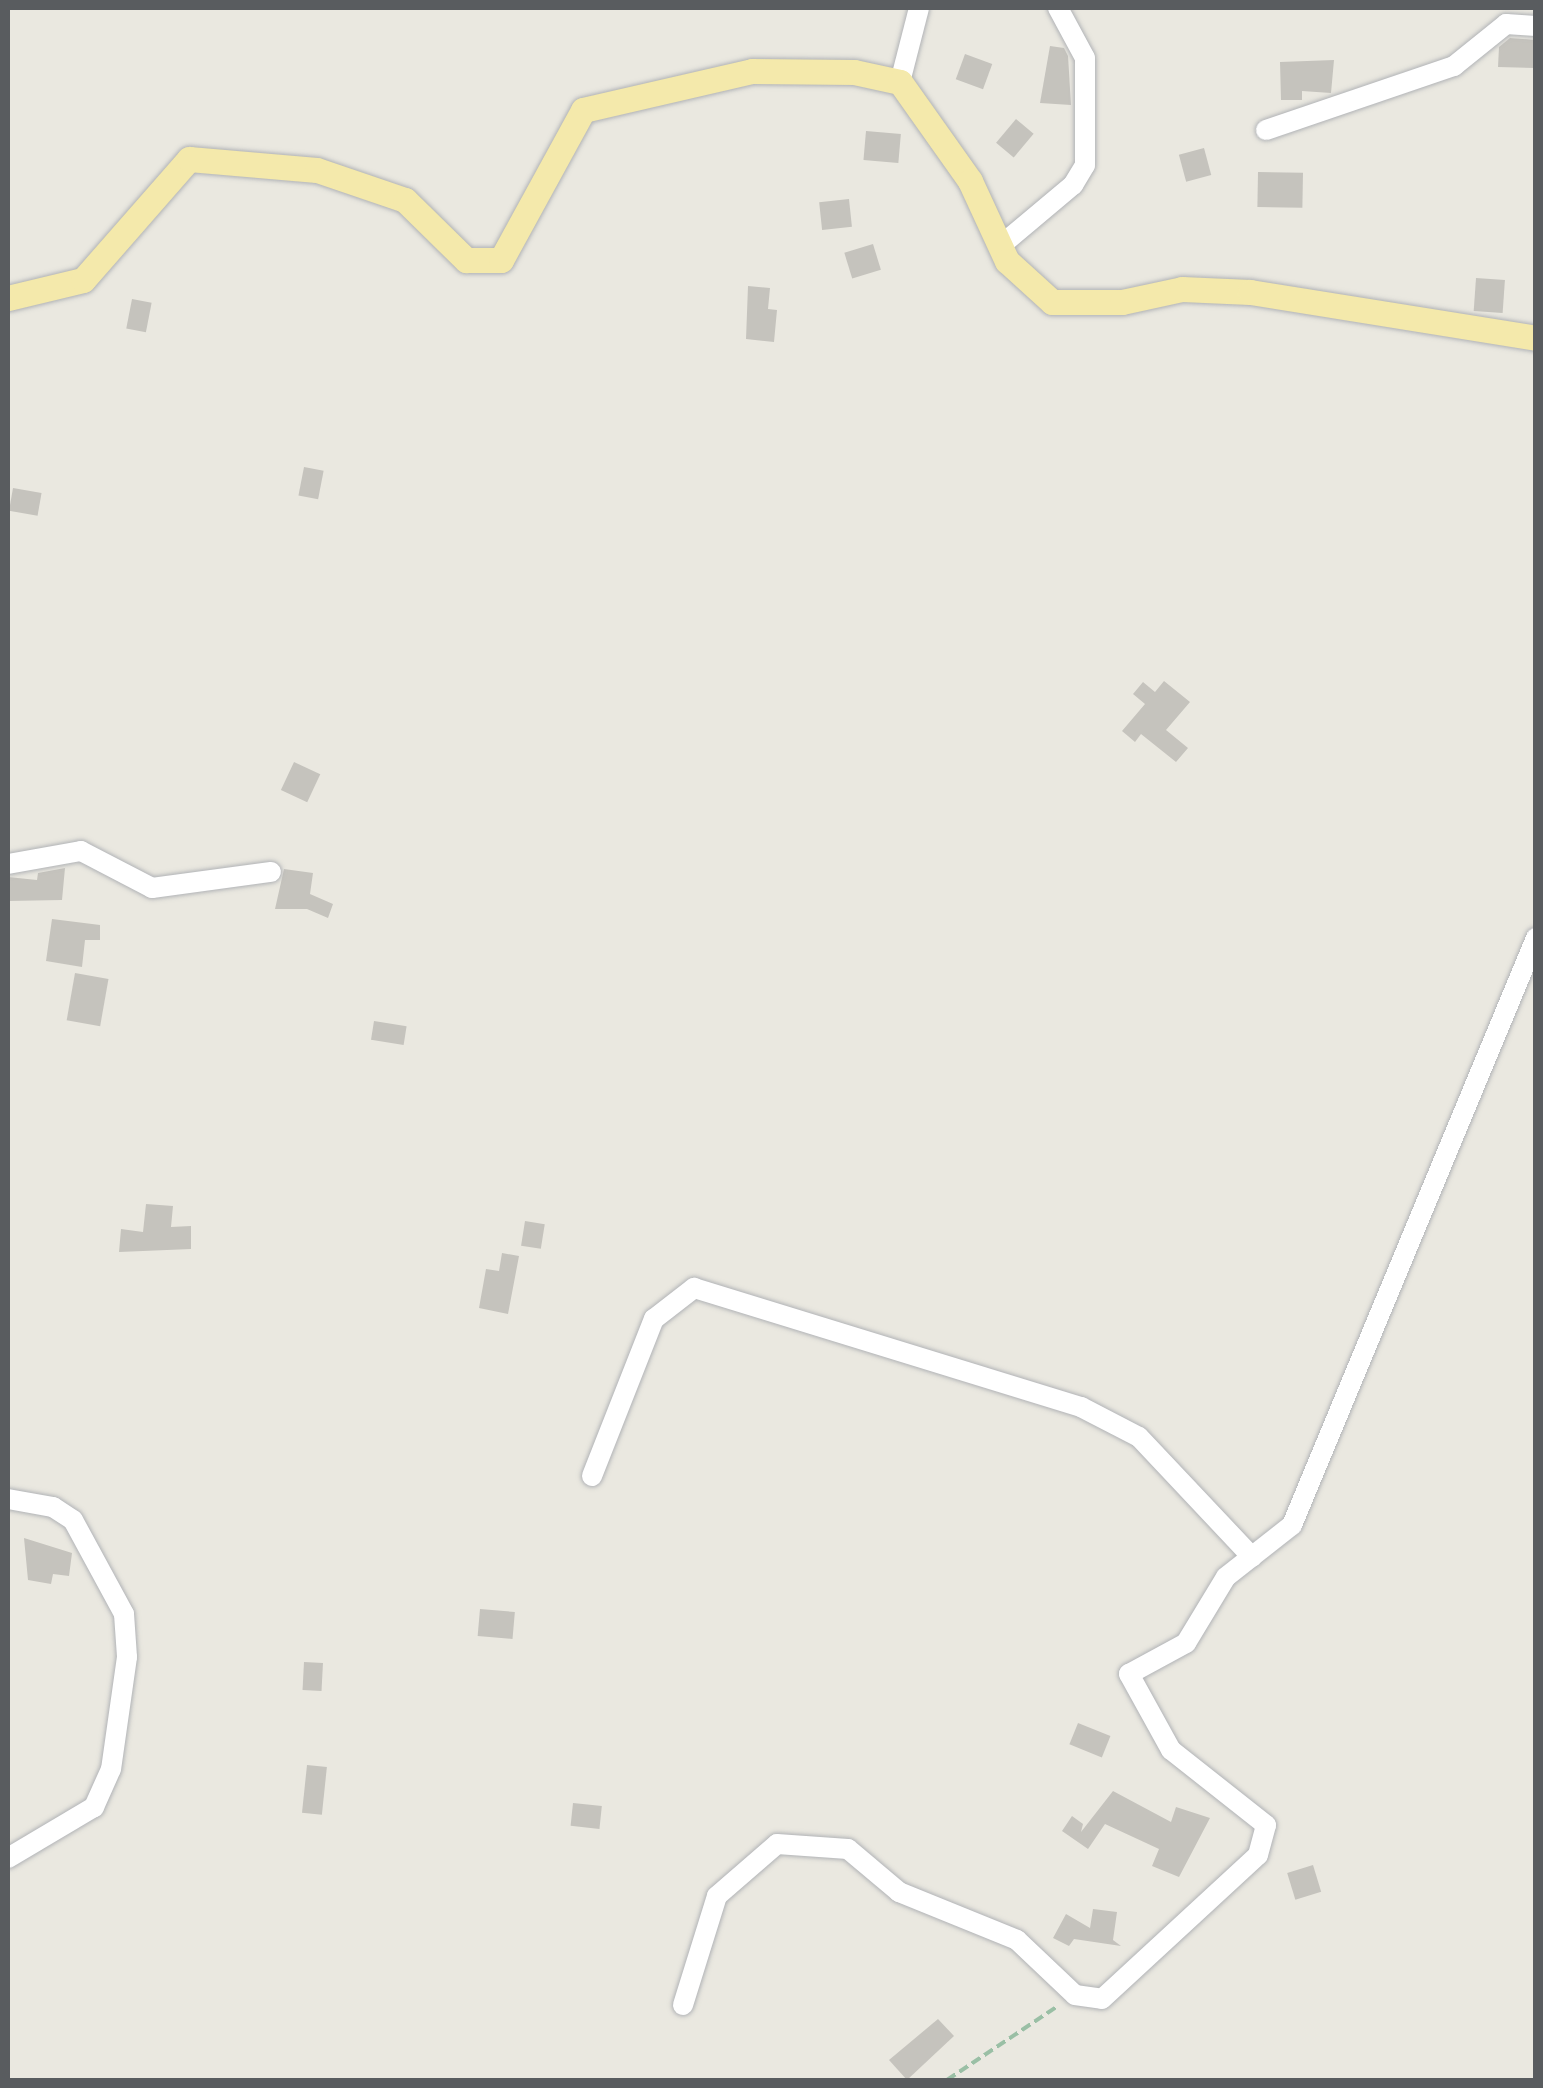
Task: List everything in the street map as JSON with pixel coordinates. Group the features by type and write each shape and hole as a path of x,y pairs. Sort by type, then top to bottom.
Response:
{"main road":[{"path":"8,298 83,280 189,159 317,170 406,200 466,260 502,260 583,110 752,70 874,73 900,82 970,181 999,247 1052,302 1122,302 1182,289 1250,292 1536,338"}],"street":[{"path":"900,82 920,8"},
{"path":"999,247 1074,185 1086,165 1085,58 1058,8"},
{"path":"1266,130 1454,66 1506,24 1536,26"},
{"path":"8,864 81,851 152,888 271,872"},
{"path":"683,2005 717,1896 777,1844 848,1849 898,1892 1018,1940 1075,1995 1102,1999 1258,1856 1266,1825 1171,1750 1129,1674 1186,1643 1226,1577 1292,1525 1536,938"},
{"path":"592,1476 654,1320 694,1288 1081,1407 1139,1437 1252,1557"},
{"path":"8,1499 53,1506 73,1520 124,1614 126,1658 111,1769 94,1807 8,1858"}],"path":[{"path":"948,2080 1075,1995"}],"building":[{"path":"1510,38 1536,40 1536,68 1498,67 1499,47"},
{"path":"1050,46 1064,48 1068,56 1071,105 1040,103"},
{"path":"965,54 992,64 983,89 956,79"},
{"path":"1334,60 1331,93 1302,91 1302,100 1281,100 1280,62"},
{"path":"1016,119 1034,134 1014,158 996,143"},
{"path":"866,131 901,134 898,163 863,160"},
{"path":"1204,148 1211,175 1186,182 1179,155"},
{"path":"1258,172 1303,173 1302,208 1257,207"},
{"path":"849,199 852,227 822,230 819,202"},
{"path":"873,244 881,270 852,279 844,253"},
{"path":"1476,278 1505,280 1503,313 1474,311"},
{"path":"748,286 770,288 768,309 777,310 774,342 746,339"},
{"path":"132,299 152,303 146,332 126,328"},
{"path":"304,467 324,471 318,499 298,495"},
{"path":"13,488 42,493 38,516 9,511"},
{"path":"1164,681 1190,702 1166,730 1188,748 1176,762 1141,734 1135,742 1122,731 1145,704 1133,694 1143,682 1155,692"},
{"path":"294,762 320,774 307,802 281,790"},
{"path":"65,868 62,900 8,901 8,877 37,880 38,873"},
{"path":"284,869 313,873 310,894 333,904 328,918 307,909 275,909"},
{"path":"52,919 100,925 100,940 85,940 82,967 46,961"},
{"path":"75,973 108,979 100,1026 67,1020"},
{"path":"374,1021 407,1026 404,1045 371,1040"},
{"path":"146,1204 173,1206 171,1227 191,1226 191,1249 119,1252 121,1229 143,1232"},
{"path":"525,1221 545,1224 541,1249 521,1246"},
{"path":"502,1253 519,1256 508,1314 479,1308 486,1269 499,1271"},
{"path":"24,1538 72,1553 69,1576 53,1574 51,1584 28,1580"},
{"path":"480,1609 515,1612 513,1639 478,1636"},
{"path":"304,1662 323,1663 322,1691 303,1690"},
{"path":"1078,1723 1110,1736 1102,1757 1069,1744"},
{"path":"307,1765 327,1767 322,1815 302,1813"},
{"path":"1113,1791 1171,1822 1176,1807 1210,1818 1179,1877 1152,1866 1159,1849 1105,1824 1088,1849 1062,1831 1072,1816 1083,1824 1081,1832"},
{"path":"573,1803 602,1806 599,1829 571,1826"},
{"path":"1313,1865 1321,1892 1295,1900 1287,1873"},
{"path":"1093,1909 1117,1912 1113,1940 1121,1946 1074,1939 1069,1946 1053,1938 1066,1914 1090,1928"},
{"path":"938,2019 954,2036 907,2080 889,2060"}]}
